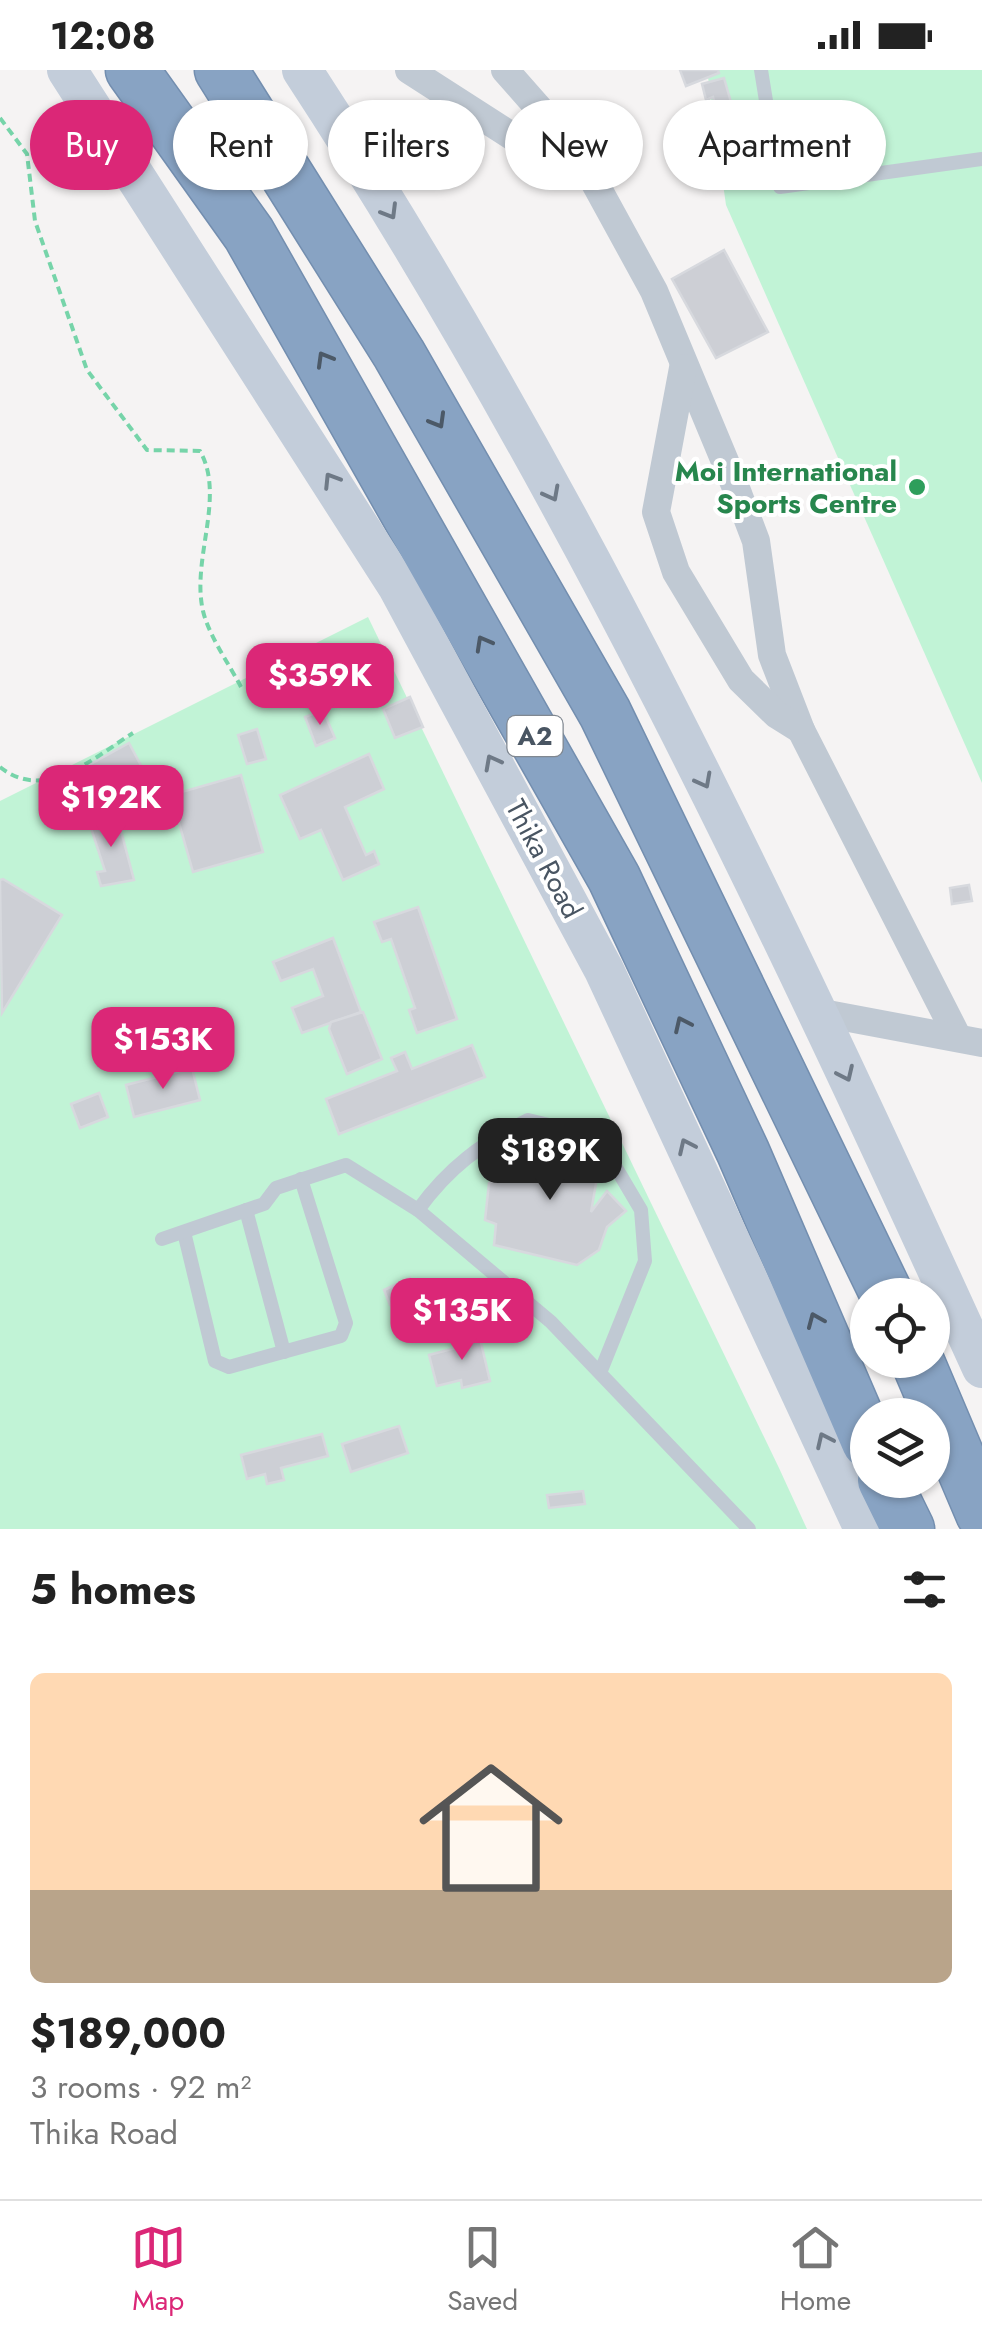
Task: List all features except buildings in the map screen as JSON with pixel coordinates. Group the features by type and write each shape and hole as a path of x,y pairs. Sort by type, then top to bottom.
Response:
{"highway":[{"name":"Thika Road","path":"132,70 269,267 614,878 742,1152 850,1401"},
{"name":"A2","path":"221,70 399,354 605,713 879,1278"},
{"path":"925,1378 982,1514"},
{"path":"893,1498 908,1529"}],"main road":[{"name":"Thika Road","path":"67,70 398,587 604,970 864,1529"},
{"path":"302,70 513,420 762,889 980,1358"}],"street":[{"path":"409,70 505,132"},
{"path":"505,70 531,100"},
{"path":"599,190 654,291 756,541 772,656 801,730 969,1040"},
{"path":"683,368 656,512 676,572 741,680 777,714 801,730"},
{"path":"817,1012 969,1040"}],"lane":[{"path":"761,70 780,187 982,159"},
{"path":"418,1210 456,1164 478,1146 528,1120 574,1131 615,1166 641,1210 645,1261 600,1373"},
{"path":"162,1239 264,1204 276,1188 346,1165 418,1210 551,1322 748,1529"},
{"path":"184,1232 216,1361 229,1366 345,1331 301,1179"},
{"path":"246,1210 284,1352"}],"path":[{"path":"0,118 26,154 35,221 86,370 148,450 200,450 211,470 200,582 203,614 241,687"},
{"path":"0,767 16,780 58,780 133,733"}],"green space":[{"name":"Moi International Sports Centre","path":"707,70 982,70 982,783 726,205 724,190 886,190 886,100 711,100"},
{"path":"368,617 807,1529 0,1529 0,801"}],"place":[{"name":"Moi International Sports Centre","path":"917,487"}]}
